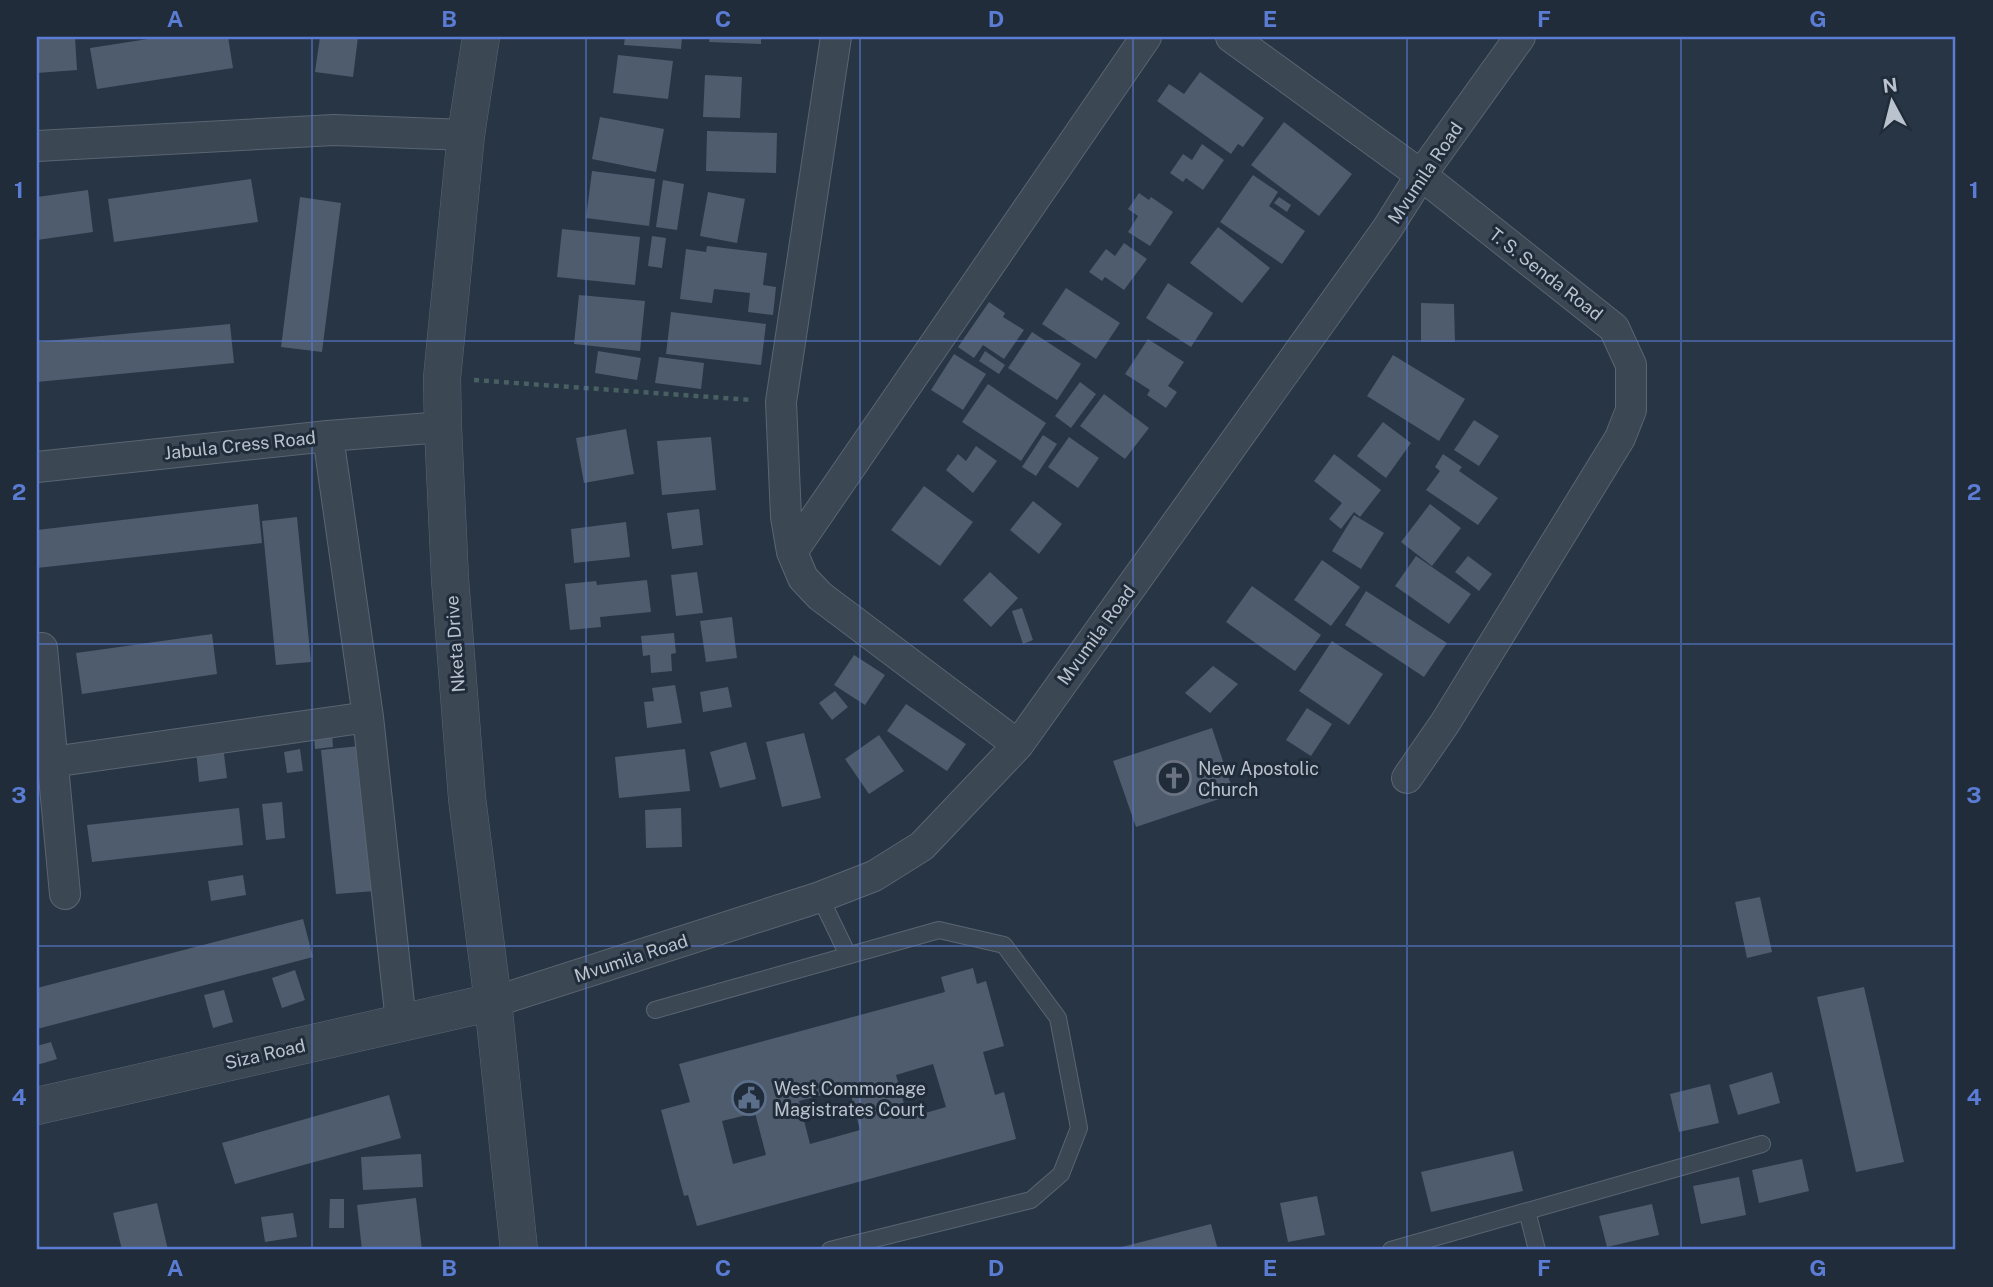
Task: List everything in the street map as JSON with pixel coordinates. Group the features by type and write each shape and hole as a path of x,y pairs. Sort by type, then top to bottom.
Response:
{"street":[{"name":"Nketa Drive","path":"481,37 466,135 442,378 443,427 450,579 467,799 493,1002 519,1250"},
{"path":"836,37 781,402 786,517 792,552 803,579 820,596 1018,745"},
{"path":"792,552 1146,37"},
{"name":"T. S. Senda Road","path":"1231,37 1421,175 1614,328 1631,365 1631,410 1620,438 1445,723 1407,778"},
{"name":"Mvumila Road","path":"493,1002 820,897 874,876 922,846 1018,745 1387,229 1421,175 1520,37"},
{"path":"37,146 334,130 466,135"},
{"name":"Jabula Cress Road","path":"37,467 328,436 443,427"},
{"path":"328,436 368,717 401,1022"},
{"path":"42,648 65,894"},
{"path":"52,762 368,717"},
{"name":"Siza Road","path":"37,1106 493,1002"}],"lane":[{"path":"820,897 848,955"},
{"path":"655,1010 939,930 1004,945 1058,1018 1079,1128 1060,1174 1031,1200 830,1250"},
{"path":"1391,1250 1762,1144"},
{"path":"1527,1210 1537,1250"}],"path":[{"path":"442,378 781,402"}],"building":[{"path":"37,37 75,37 77,70 37,73"},
{"path":"161,37 228,37 233,68 97,89 90,48"},
{"path":"320,37 358,37 353,77 315,72"},
{"path":"625,37 682,37 681,49 624,45"},
{"path":"710,37 761,37 761,44 709,42"},
{"path":"618,55 673,61 668,99 613,93"},
{"path":"1200,72 1264,118 1243,147 1238,144 1231,154 1157,101 1169,84 1184,94"},
{"path":"705,75 742,77 740,118 703,117"},
{"path":"600,117 664,129 656,172 592,159"},
{"path":"1284,122 1352,174 1319,216 1251,165"},
{"path":"707,131 777,133 776,173 706,171"},
{"path":"1202,144 1224,160 1203,190 1186,178 1183,182 1170,173 1183,154 1192,160"},
{"path":"592,171 655,179 649,226 586,218"},
{"path":"1253,175 1278,192 1269,206 1305,231 1282,264 1220,222"},
{"path":"251,179 258,222 114,242 108,199"},
{"path":"663,180 684,184 677,230 656,227"},
{"path":"88,190 93,232 37,240 37,197"},
{"path":"708,192 745,199 737,243 700,236"},
{"path":"1139,193 1149,200 1151,197 1173,212 1150,246 1128,232 1138,216 1128,209"},
{"path":"300,197 341,203 322,352 281,347"},
{"path":"1279,197 1291,205 1287,212 1274,203"},
{"path":"1218,227 1270,268 1242,303 1190,263"},
{"path":"562,229 640,237 635,285 557,277"},
{"path":"652,236 666,238 662,268 648,266"},
{"path":"1124,243 1147,259 1124,290 1105,277 1102,281 1089,272 1106,249 1115,256"},
{"path":"707,246 767,253 763,285 776,287 773,315 748,312 750,293 714,289 712,303 680,299 686,249 706,252"},
{"path":"1168,283 1213,313 1191,347 1146,318"},
{"path":"1066,288 1120,323 1096,359 1042,324"},
{"path":"579,295 645,301 640,351 574,344"},
{"path":"989,302 1005,313 1003,317 1024,330 1004,359 983,345 974,358 958,347"},
{"path":"1421,303 1454,304 1455,342 1421,342"},
{"path":"671,312 766,324 761,365 666,354"},
{"path":"230,324 234,363 37,382 37,342"},
{"path":"1032,332 1081,364 1057,400 1008,368"},
{"path":"1148,339 1184,362 1168,386 1177,392 1166,408 1147,395 1150,390 1125,374"},
{"path":"598,351 641,358 637,380 595,373"},
{"path":"985,351 1005,365 999,374 979,361"},
{"path":"954,354 986,374 963,410 931,390"},
{"path":"1393,355 1465,399 1439,441 1367,396"},
{"path":"659,357 704,363 701,389 655,383"},
{"path":"1080,382 1096,394 1071,428 1055,416"},
{"path":"988,384 1046,423 1021,461 962,422"},
{"path":"1104,394 1149,428 1125,459 1080,426"},
{"path":"1474,420 1499,436 1479,466 1454,450"},
{"path":"1383,422 1411,443 1386,478 1357,456"},
{"path":"626,429 634,474 584,483 576,438"},
{"path":"1043,435 1057,444 1036,476 1022,467"},
{"path":"711,437 716,490 662,495 657,441"},
{"path":"1069,437 1099,458 1078,488 1048,467"},
{"path":"976,446 997,461 973,493 946,470 958,454 966,461"},
{"path":"1334,454 1381,490 1360,517 1354,512 1341,529 1329,519 1342,503 1314,481"},
{"path":"1443,454 1462,467 1459,471 1498,498 1478,525 1426,490 1440,471 1435,467"},
{"path":"924,486 973,522 940,566 891,530"},
{"path":"1033,501 1062,524 1039,554 1010,530"},
{"path":"258,504 262,543 37,568 37,530"},
{"path":"1430,504 1461,528 1432,566 1401,542"},
{"path":"699,509 703,545 672,549 667,513"},
{"path":"1354,515 1384,533 1361,569 1332,551"},
{"path":"297,517 311,662 276,665 262,521"},
{"path":"626,522 630,557 574,563 571,529"},
{"path":"1416,556 1471,594 1449,624 1395,586"},
{"path":"1468,556 1492,574 1479,591 1455,572"},
{"path":"1322,560 1360,587 1331,626 1294,600"},
{"path":"697,572 703,613 676,616 671,575"},
{"path":"990,572 1018,598 991,627 963,600"},
{"path":"647,580 651,612 600,617 601,627 570,630 565,584 596,581 597,585"},
{"path":"1252,586 1321,635 1295,671 1226,622"},
{"path":"1366,591 1447,643 1424,677 1345,625"},
{"path":"1022,608 1033,640 1023,644 1012,611"},
{"path":"732,617 737,658 706,662 700,621"},
{"path":"674,633 676,653 671,654 672,671 651,673 650,655 643,656 641,636"},
{"path":"212,634 217,674 82,694 76,653"},
{"path":"1332,641 1383,674 1349,725 1299,691"},
{"path":"854,655 885,675 865,705 834,685"},
{"path":"1213,666 1238,684 1210,713 1185,693"},
{"path":"675,685 682,723 647,728 644,702 654,701 652,688"},
{"path":"728,687 732,707 703,712 700,692"},
{"path":"835,691 848,707 832,720 819,703"},
{"path":"906,704 966,744 947,771 887,731"},
{"path":"1307,708 1332,724 1311,756 1286,740"},
{"name":"New Apostolic Church","path":"1212,728 1234,794 1136,827 1113,761"},
{"path":"332,732 333,747 315,749 314,734"},
{"path":"804,733 821,798 782,807 766,742"},
{"path":"879,735 904,771 869,794 845,759"},
{"path":"746,742 756,779 720,788 710,752"},
{"path":"223,746 227,778 199,782 196,750"},
{"path":"359,746 375,891 336,894 321,750"},
{"path":"300,749 303,771 287,773 284,752"},
{"path":"685,749 690,791 619,798 615,757"},
{"path":"282,802 285,838 266,840 262,804"},
{"path":"239,808 243,845 92,862 87,825"},
{"path":"681,808 682,847 646,848 645,810"},
{"path":"243,875 246,895 211,901 208,881"},
{"path":"1760,897 1772,952 1747,958 1735,902"},
{"path":"303,919 313,957 37,1029 37,988"},
{"name":"West Commonage Magistrates Court","path":"973,968 977,984 986,981 1004,1046 983,1052 995,1095 1004,1092 1016,1139 697,1226 688,1195 684,1196 661,1110 690,1102 679,1064 945,992 941,977","holes":["933,1064 946,1107 908,1118 896,1075","849,1088 860,1130 810,1144 799,1101","755,1113 766,1155 733,1164 722,1121"]},
{"path":"295,970 305,1000 282,1008 272,978"},
{"path":"1864,987 1904,1162 1856,1172 1817,997"},
{"path":"224,990 233,1022 213,1028 204,995"},
{"path":"51,1042 57,1059 37,1065 37,1046"},
{"path":"1772,1072 1780,1103 1738,1115 1729,1085"},
{"path":"1710,1084 1719,1123 1679,1132 1670,1094"},
{"path":"389,1095 401,1138 235,1184 222,1143"},
{"path":"1513,1151 1523,1191 1431,1212 1421,1172"},
{"path":"421,1154 423,1187 363,1190 361,1157"},
{"path":"1802,1159 1809,1191 1759,1203 1752,1170"},
{"path":"1739,1177 1746,1215 1701,1224 1693,1186"},
{"path":"1317,1196 1325,1235 1288,1242 1280,1203"},
{"path":"416,1198 422,1250 362,1250 357,1205"},
{"path":"330,1199 344,1199 344,1228 329,1228"},
{"path":"157,1203 168,1250 122,1250 113,1213"},
{"path":"1652,1204 1659,1235 1607,1247 1599,1216"},
{"path":"293,1213 297,1237 265,1242 261,1217"},
{"path":"1211,1224 1218,1250 1114,1250 1114,1249"}],"place":[{"name":"New Apostolic Church","path":"1174,778"},
{"name":"West Commonage Magistrates Court","path":"749,1098"}]}
